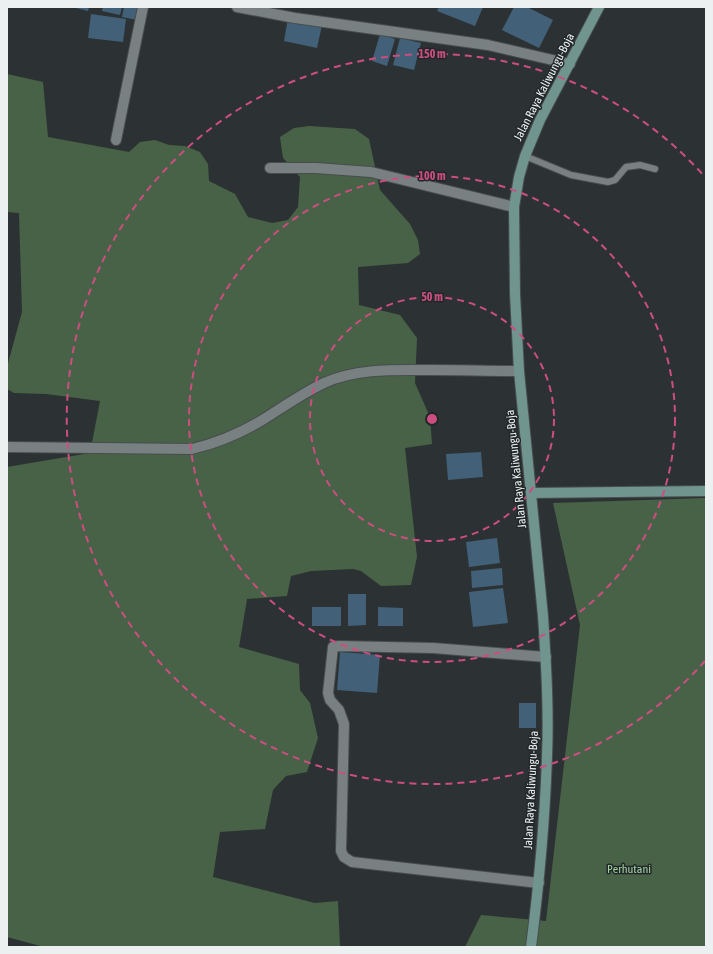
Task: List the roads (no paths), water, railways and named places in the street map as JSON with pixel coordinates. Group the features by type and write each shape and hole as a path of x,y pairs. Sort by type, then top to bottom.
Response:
{"main road":[{"name":"Jalan Raya Kaliwungu-Boja","path":"531,947 539,883 547,756 546,657 544,616 519,371 515,294 514,207 519,177 525,156 540,120 599,7"},
{"path":"532,492 706,492"}],"street":[{"path":"116,140 144,7"},
{"path":"237,7 295,18 488,45 570,64"},
{"path":"270,168 316,168 371,172 514,207"},
{"path":"7,447 192,449 217,442 235,434 262,420 310,390 340,377 385,370 519,371"},
{"path":"539,883 352,862 344,857 341,851 344,724 339,710 330,700 328,693 332,647 433,648 546,657"}],"lane":[{"path":"525,156 571,175 608,182 615,180 626,167 640,165 655,169"}],"park label":[{"name":"Perhutani","path":"629,869"}]}
